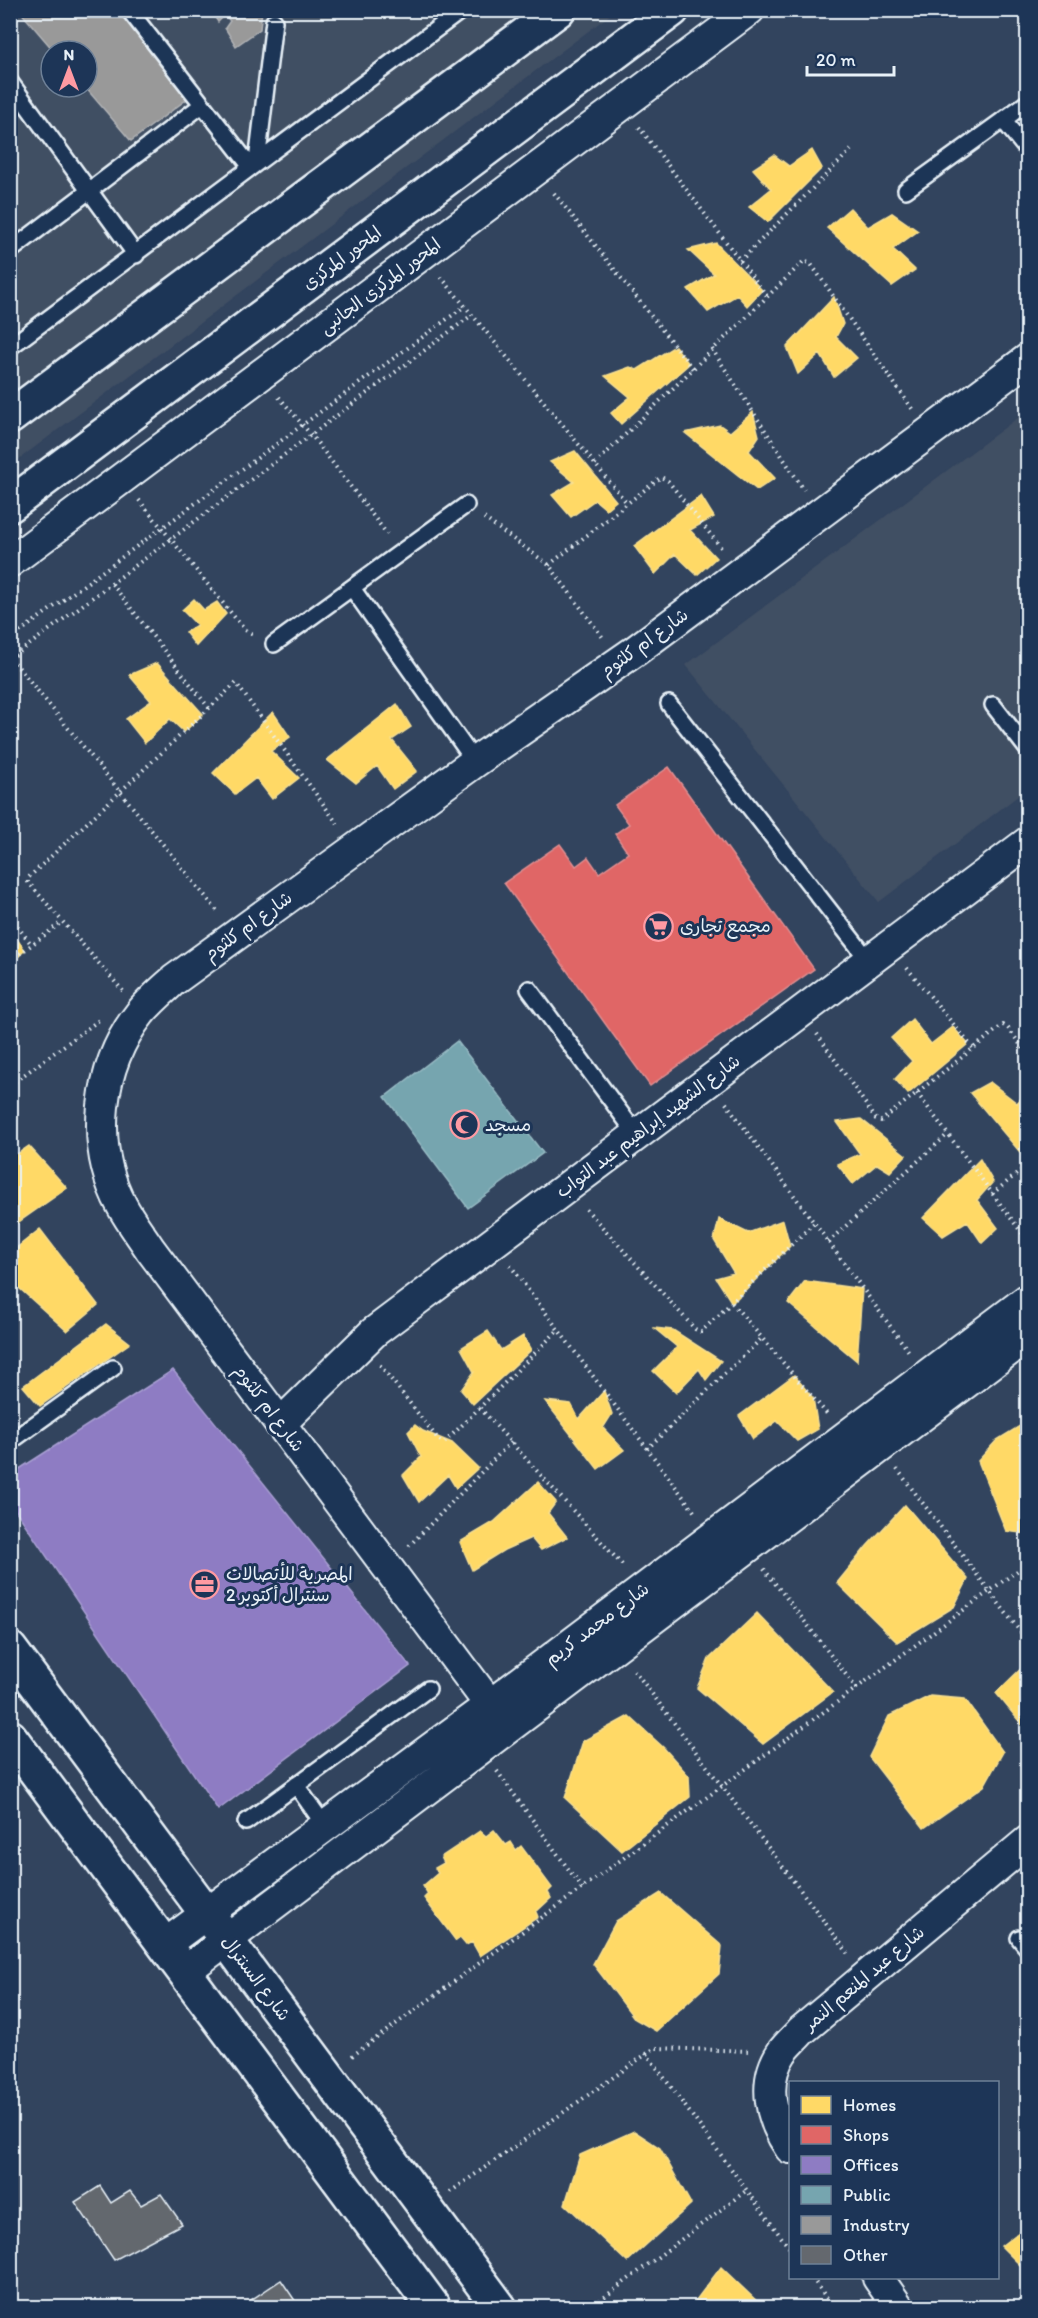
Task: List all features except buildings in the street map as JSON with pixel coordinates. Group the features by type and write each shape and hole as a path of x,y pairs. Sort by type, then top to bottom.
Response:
{"street":[{"path":"10,417 558,10"},
{"name":"المحور المركزى","path":"10,505 672,10"},
{"name":"المحور المركزى الجانبى","path":"10,562 749,10"},
{"name":"شارع ام كلثوم","path":"490,1705 150,1249 122,1205 104,1157 101,1106 114,1056 141,1012 174,980 475,762 620,661 1028,359"},
{"name":"شارع الشهيد إبراهيم عبد التواب","path":"280,1424 362,1343 1028,842"},
{"name":"شارع محمد كريم","path":"164,1945 490,1705 1028,1299"},
{"name":"شارع محمد كريم","path":"184,1972 1028,1336"},
{"name":"شارع السنترال","path":"10,1649 500,2307"},
{"path":"10,1737 434,2307"},
{"name":"شارع عبد المنعم النمر","path":"789,2146 771,2109 771,2080 782,2053 801,2031 1028,1841"},
{"path":"879,2279 899,2307"}],"lane":[{"path":"129,10 202,105 254,165"},
{"path":"13,340 136,255 462,10"},
{"path":"254,165 274,21"},
{"path":"10,82 136,255"},
{"path":"906,190 1028,102"},
{"path":"10,251 202,105"},
{"path":"1003,120 1028,151"},
{"path":"274,644 466,505"},
{"path":"352,588 475,762"},
{"path":"669,704 879,954"},
{"path":"993,705 1028,750"},
{"path":"529,989 637,1135"},
{"path":"10,1442 113,1368"},
{"path":"246,1822 428,1689"},
{"path":"296,1785 325,1826"}],"path":[{"path":"622,105 767,296"},
{"path":"740,261 851,150"},
{"path":"536,170 693,369"},
{"path":"423,255 627,503"},
{"path":"595,464 804,261 811,264 929,432"},
{"path":"10,639 465,306"},
{"path":"237,934 11,658 472,315"},
{"path":"712,349 819,513"},
{"path":"260,376 312,436 401,552"},
{"path":"549,565 658,479 665,478 741,572"},
{"path":"122,479 245,630 274,644"},
{"path":"466,505 549,565 620,661"},
{"path":"112,584 209,708"},
{"path":"141,1012 28,882 28,879 236,683 239,684 355,848"},
{"path":"10,917 32,945"},
{"path":"10,961 62,922"},
{"path":"879,954 973,1048"},
{"path":"801,1012 878,1121 884,1120 1003,1026 1008,1028 1028,1055"},
{"path":"10,1085 101,1018"},
{"path":"709,1081 926,1376"},
{"path":"918,1092 1028,1241"},
{"path":"828,1242 948,1134"},
{"path":"992,1194 1028,1166"},
{"path":"567,1187 698,1331 704,1330 814,1223"},
{"path":"493,1243 713,1536"},
{"path":"732,1303 845,1436"},
{"path":"362,1343 440,1442 448,1441 558,1330"},
{"path":"647,1449 762,1338"},
{"path":"480,1408 643,1589"},
{"path":"388,1568 511,1442"},
{"path":"880,1447 1028,1642"},
{"path":"747,1547 857,1689"},
{"path":"327,2074 1028,1563"},
{"path":"616,1645 866,1977"},
{"path":"480,1748 583,1889"},
{"path":"427,2209 655,2048 782,2053"},
{"path":"646,2053 789,2248"},
{"path":"590,2307 747,2190"},
{"path":"813,2279 834,2307"}],"shaded area":[{"path":"11,11 615,11 11,465"},
{"path":"1027,411 1027,789 879,902 686,665"}],"place":[{"name":"مجمع تجارى","path":"659,926"},
{"name":"مسجد","path":"464,1125"},
{"name":"المصرية للأتصالات سنترال أكتوبر 2","path":"205,1584"}]}
